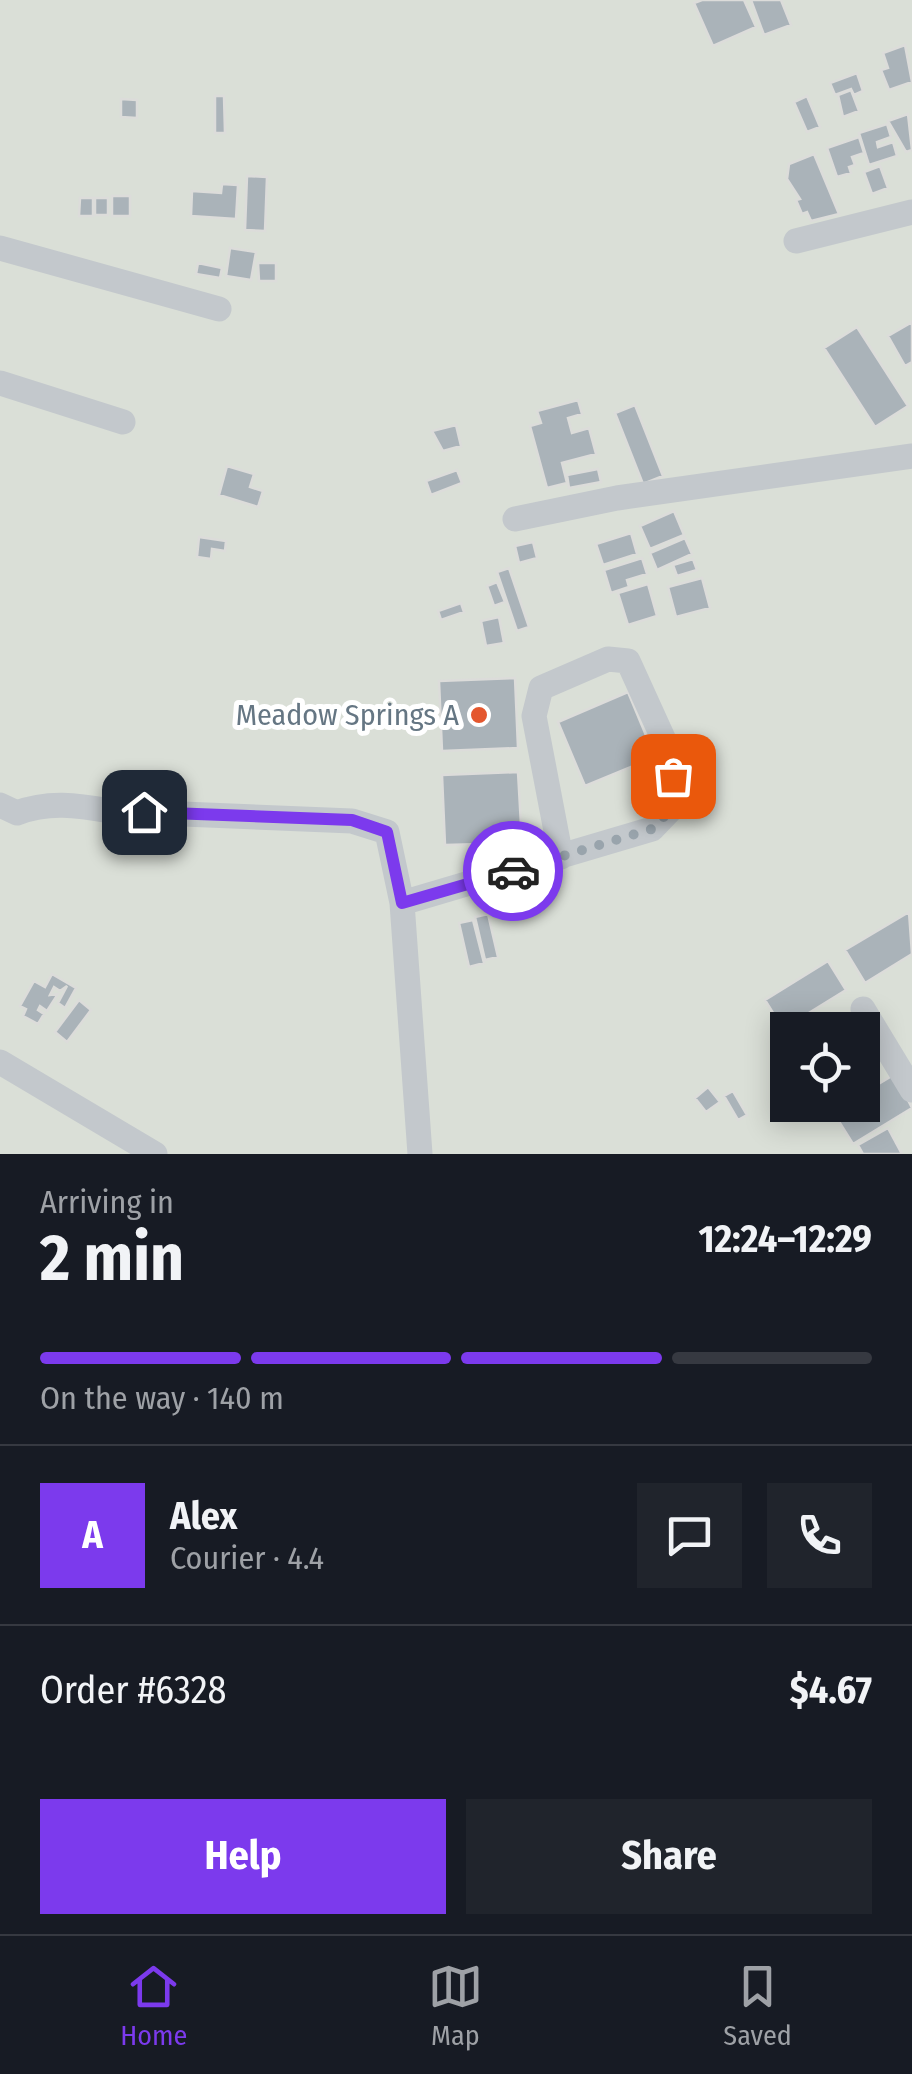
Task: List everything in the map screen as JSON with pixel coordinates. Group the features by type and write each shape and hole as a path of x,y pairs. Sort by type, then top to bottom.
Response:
{"street":[{"path":"796,241 912,212"},
{"path":"0,248 219,308"},
{"path":"0,383 123,422"},
{"path":"515,520 673,489 912,456"},
{"path":"402,903 561,857 652,829 678,802 668,749 628,661 608,660 541,688 534,716 561,857"},
{"path":"0,805 17,813 36,805 72,804 110,810 352,820 387,832 402,903 420,1154"},
{"path":"863,1009 912,1090"},
{"path":"0,1062 156,1154"}],"shaded area":[{"path":"0,0 912,0 912,1154 0,1154"}],"building":[{"path":"744,0 756,27 713,46 694,3"},
{"path":"751,0 781,0 791,25 764,35"},
{"path":"905,45 912,82 889,90 881,70 888,68 883,53"},
{"path":"857,73 863,91 854,95 851,89 835,95 830,83"},
{"path":"851,90 859,111 843,117 838,95"},
{"path":"215,96 224,96 225,133 215,133"},
{"path":"807,96 820,127 807,132 794,102"},
{"path":"121,99 137,100 137,118 121,117"},
{"path":"908,114 912,150 906,152 888,121"},
{"path":"887,124 891,137 877,142 878,147 893,142 897,156 869,165 859,133"},
{"path":"859,137 864,153 852,157 855,165 849,167 851,173 837,177 827,148"},
{"path":"814,154 839,214 811,221 807,212 802,214 796,200 800,199 787,179 789,164"},
{"path":"880,166 888,188 872,194 864,172"},
{"path":"247,176 267,177 265,231 245,230"},
{"path":"222,184 238,185 236,219 191,216 192,191 221,193"},
{"path":"112,196 130,196 130,216 112,216"},
{"path":"80,198 93,198 93,216 79,216"},
{"path":"95,198 108,198 108,215 95,215"},
{"path":"230,248 256,252 251,280 226,276"},
{"path":"198,263 222,268 220,278 196,274"},
{"path":"258,263 276,263 276,281 259,281"},
{"path":"912,322 912,362 905,366 888,336"},
{"path":"857,327 908,406 875,427 824,348"},
{"path":"578,400 582,414 568,418 572,433 589,428 596,454 562,463 567,483 547,488 530,426 541,423 537,411"},
{"path":"635,405 663,476 643,484 615,413"},
{"path":"456,425 461,446 443,451 432,431"},
{"path":"227,466 254,474 250,487 263,491 258,507 219,495"},
{"path":"598,469 601,482 569,488 567,475"},
{"path":"457,470 462,483 431,495 426,481"},
{"path":"674,511 684,535 650,549 640,526"},
{"path":"631,533 637,554 603,565 596,544"},
{"path":"199,537 226,541 225,551 212,549 211,559 197,557"},
{"path":"685,538 692,554 657,570 650,553"},
{"path":"533,542 537,558 519,563 515,546"},
{"path":"642,558 647,574 627,580 629,587 611,593 604,570"},
{"path":"693,559 697,570 677,576 673,565"},
{"path":"509,568 529,627 517,631 497,572"},
{"path":"702,578 710,608 676,617 668,587"},
{"path":"497,582 505,602 494,606 487,586"},
{"path":"648,584 657,616 628,625 618,593"},
{"path":"461,603 464,612 441,620 438,611"},
{"path":"499,617 504,643 486,646 481,621"},
{"name":"Meadow Springs A","path":"515,678 518,748 442,751 439,681"},
{"path":"628,692 655,757 585,786 558,722"},
{"path":"518,772 522,843 445,845 442,775"},
{"path":"909,912 912,954 865,983 845,950"},
{"path":"488,914 498,957 485,960 475,917"},
{"path":"473,920 484,963 469,967 459,923"},
{"path":"828,961 846,990 810,1012 772,1012 765,1000"},
{"path":"52,974 76,988 65,1008 58,1003 67,986 60,991 54,987 50,995 58,994 47,1011 40,1006 38,1010 44,1014 38,1024 23,1016 26,1009 20,1006 34,981 45,987"},
{"path":"79,1000 91,1010 67,1042 55,1032"},
{"path":"895,1074 912,1108 853,1144 839,1122 880,1122 880,1083"},
{"path":"708,1087 720,1102 706,1112 695,1098"},
{"path":"733,1091 747,1115 738,1120 724,1096"},
{"path":"888,1128 902,1154 863,1154 858,1145"}],"way so far":[{"path":"513,871 652,829 678,802 673,776"}],"place":[{"name":"Meadow Springs A","path":"479,715"}],"route":[{"path":"144,812 352,820 387,832 400,879 402,903 513,871"}]}
